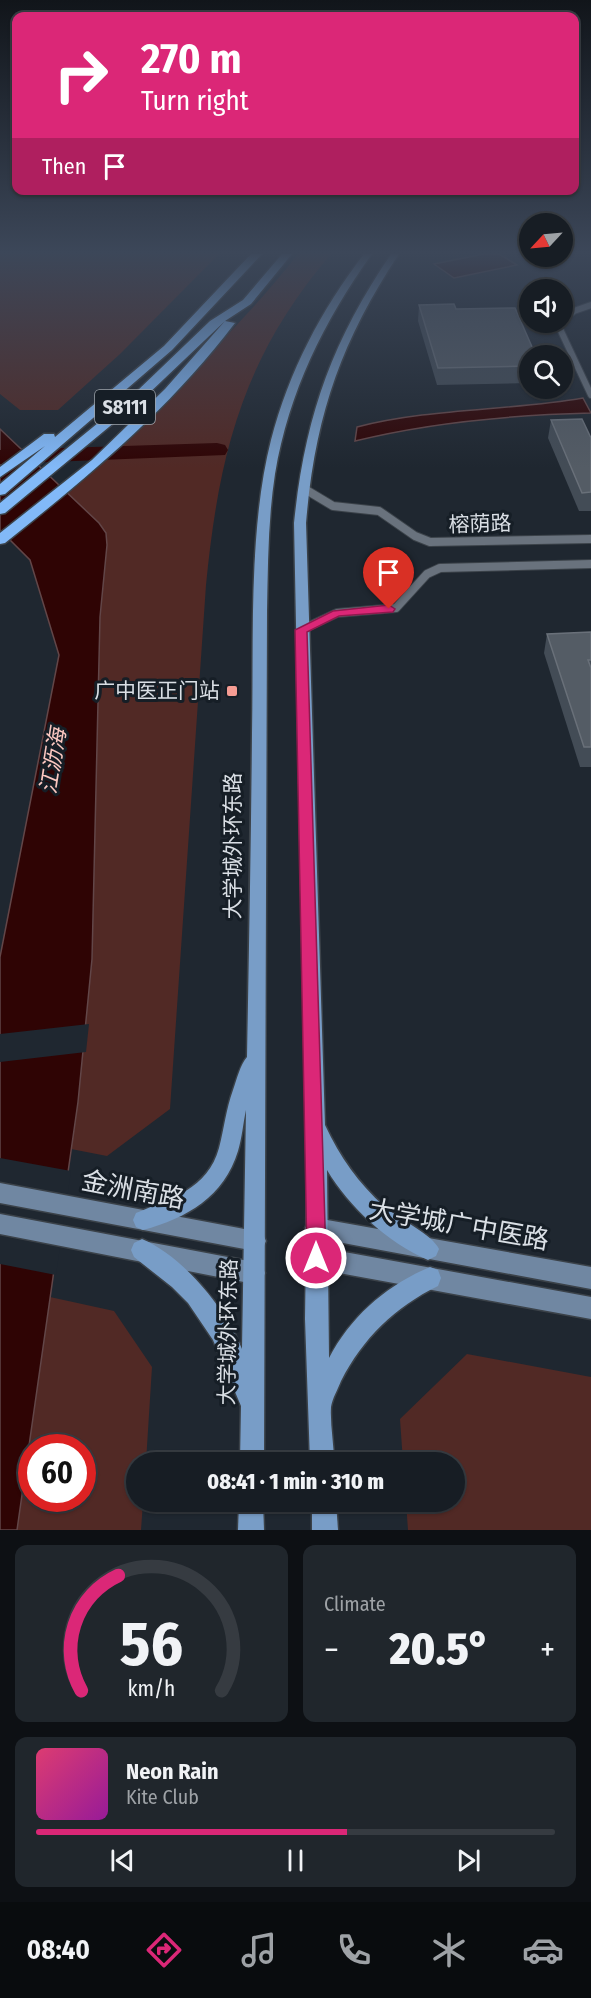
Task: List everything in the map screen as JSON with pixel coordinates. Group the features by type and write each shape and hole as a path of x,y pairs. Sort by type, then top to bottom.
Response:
{"highway":[{"path":"0,473 105,395 184,325"},
{"name":"S8111","path":"0,491 128,384 191,325"},
{"name":"S8111","path":"0,510 140,395 212,325"},
{"path":"0,540 97,463 169,392 227,325"}],"main road":[{"name":"大学城外环东路","path":"252,1452 261,611 265,511 282,419 308,349 321,325"},
{"path":"322,1452 300,555 303,488 312,428 338,352 351,325"},
{"path":"143,1220 165,1214 189,1202 218,1175 226,1159 240,1097 257,1052"},
{"path":"315,1122 333,1160 365,1202 391,1225 428,1249"},
{"name":"金洲南路","path":"0,1193 255,1242"},
{"path":"0,1224 254,1273"},
{"name":"大学城广中医路","path":"316,1228 591,1278"},
{"path":"142,1250 183,1280 218,1324 243,1380 252,1412"},
{"path":"316,1258 591,1308"},
{"path":"320,1406 343,1356 370,1319 406,1289 430,1278"},
{"path":"251,1512 251,1530"},
{"path":"324,1512 325,1530"}],"lane":[{"path":"562,333 591,395"},
{"name":"榕荫路","path":"303,488 333,506 379,511 415,536 434,543 591,539"},
{"name":"榕荫路","path":"301,630 337,613 389,609 398,606 427,574 440,568 591,564"}],"shaded area":[{"path":"0,325 148,325 58,410 20,410 0,394"},
{"path":"236,325 280,325 256,369 240,409 228,449 211,537 170,1109 107,1156 71,1149 92,959 100,617 106,559 62,488 156,405"},
{"path":"50,1297 114,1311 152,1367 147,1452 126,1452 126,1512 142,1512 141,1530 17,1530 20,1512 96,1512 96,1434 31,1434"},
{"path":"467,1354 591,1377 591,1530 408,1530 407,1512 465,1512 465,1452 402,1452 400,1419"}],"water":[{"path":"583,398 591,413 472,421 413,429 355,441 357,427 385,421"},
{"name":"江沥海","path":"0,429 99,523 106,533 107,545 100,617 92,959 78,1102 31,1434 18,1434 20,1512 17,1530 0,1530 0,957 59,655 30,560 0,530"}],"pier":[{"path":"89,1024 86,1052 0,1062 0,1034"},
{"path":"0,1158 71,1171 56,1275 0,1264"}],"building":[{"path":"425,325 519,325 519,333 526,333 531,345 519,345 519,366 438,368"},
{"path":"582,419 591,438 591,492 582,493 551,420"},
{"path":"591,632 591,660 588,660 591,668 591,747 584,747 547,634"}],"waterway":[{"path":"0,457 217,450"}],"place":[{"name":"广中医正门站","path":"232,691"}],"route":[{"path":"316,1258 316,1178 301,630 337,613 389,609"}]}
